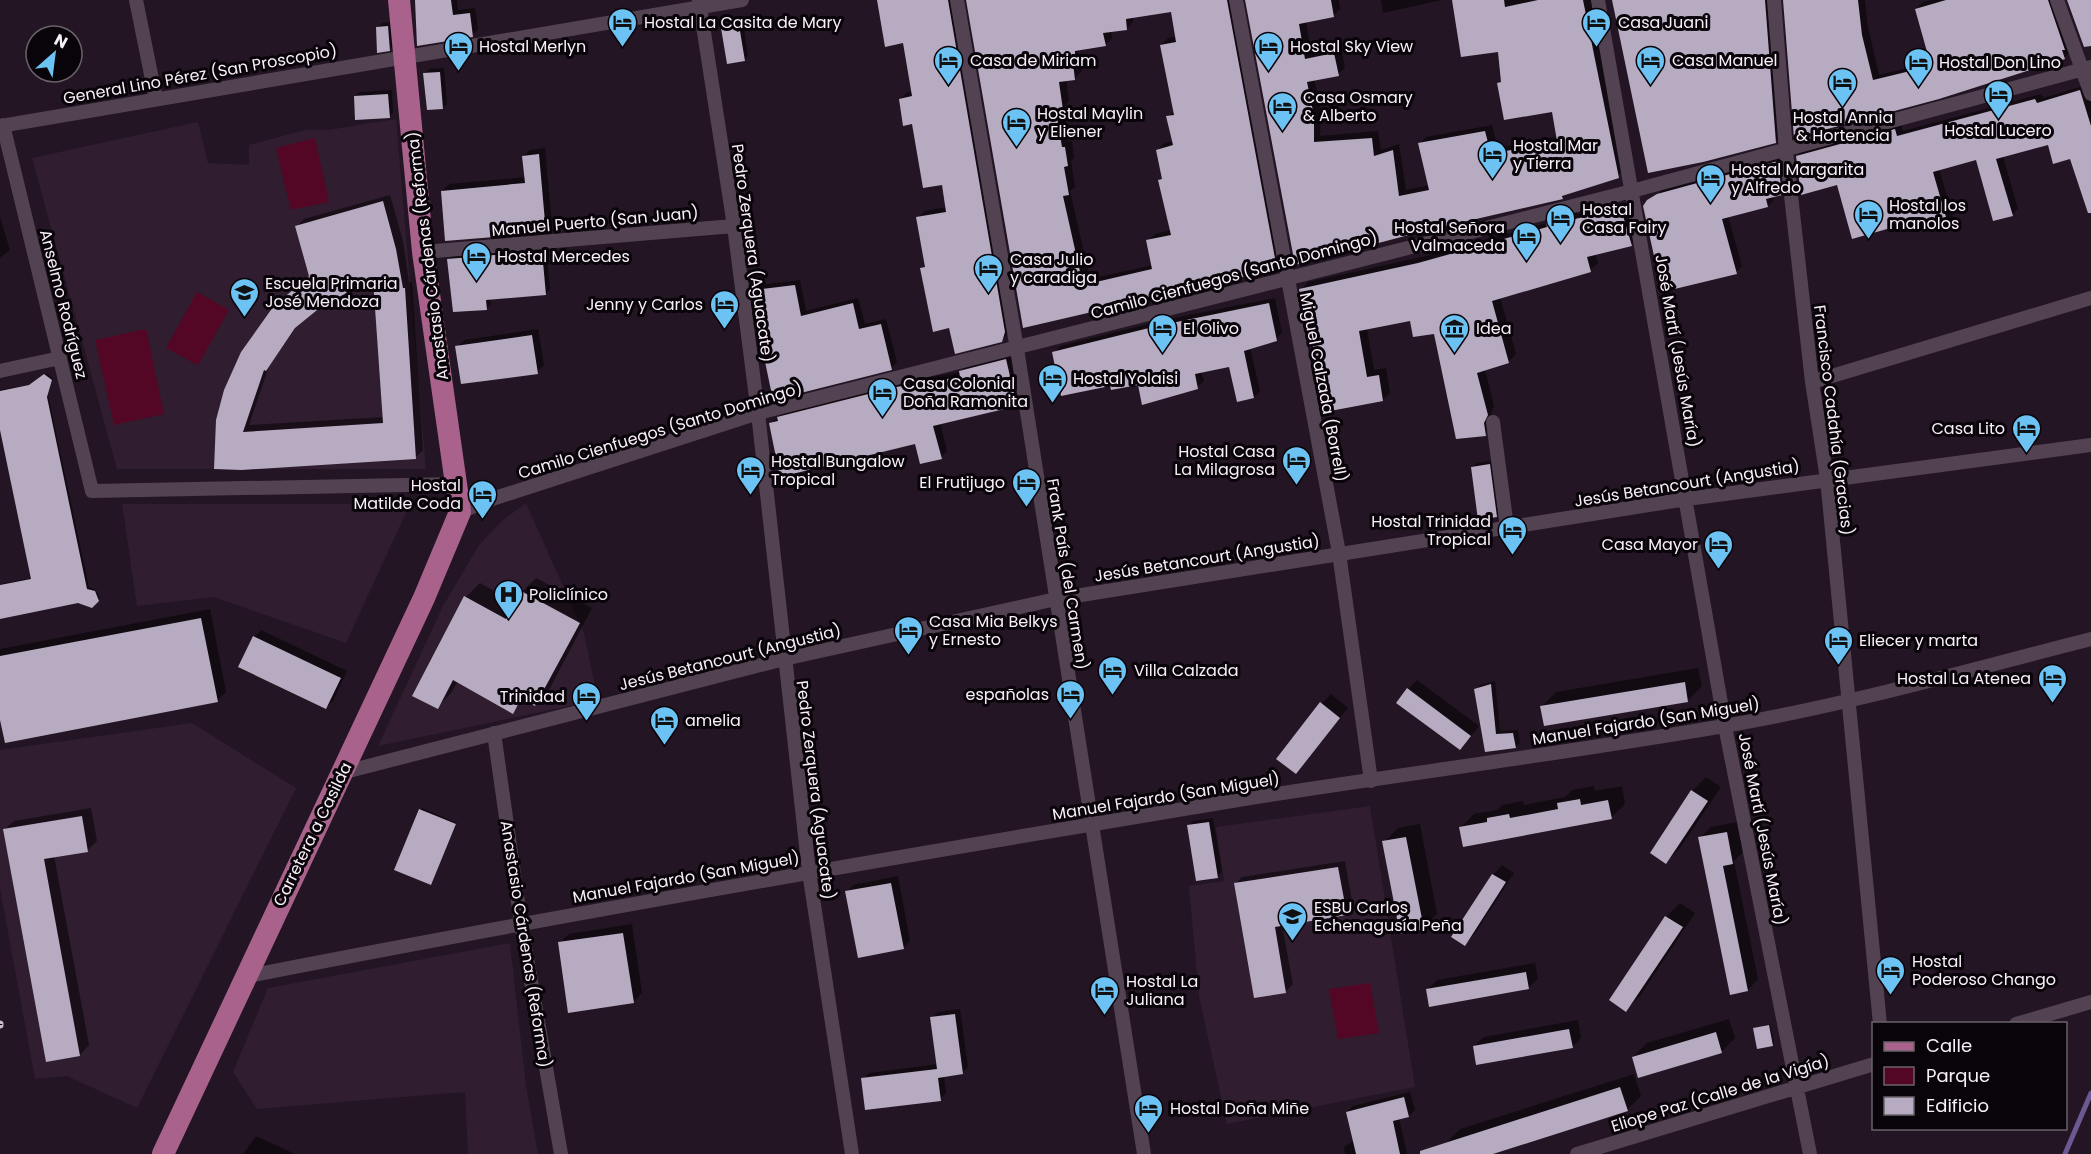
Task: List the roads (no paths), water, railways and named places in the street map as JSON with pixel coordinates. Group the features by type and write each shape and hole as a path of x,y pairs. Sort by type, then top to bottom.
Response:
{"main road":[{"name":"Anastasio Cárdenas (Reforma)","path":"399,0 423,252 459,512"},
{"name":"Carretera a Casilda","path":"163,1154 243,977 424,598 459,512"}],"street":[{"path":"135,0 156,99"},
{"name":"General Lino Pérez (San Proscopio)","path":"2,125 699,4 742,0"},
{"name":"Frank País (del Carmen)","path":"957,0 1017,349 1144,1154"},
{"name":"Miguel Calzada (Borrell)","path":"1236,0 1339,553 1371,781"},
{"name":"José Martí (Jesús María)","path":"1598,0 1725,726 1810,1154"},
{"name":"Francisco Cadahía (Gracias)","path":"1774,0 1786,151 1812,382 1827,479 1880,1022"},
{"path":"2057,0 2086,68 2091,94"},
{"name":"Pedro Zerquera (Aguacate)","path":"699,4 734,226 758,413 809,872 852,1154"},
{"name":"Camilo Cienfuegos (Santo Domingo)","path":"459,512 492,499 758,413 1017,349 1286,277 1786,151 2086,68"},
{"name":"Anselmo Rodríguez","path":"2,125 92,491 456,484"},
{"name":"Manuel Puerto (San Juan)","path":"423,252 734,226"},
{"path":"1812,382 2091,298"},
{"path":"0,371 60,358"},
{"path":"1493,422 1507,527"},
{"name":"Jesús Betancourt (Angustia)","path":"341,773 784,659 1056,599 1687,499 2091,445"},
{"name":"Manuel Fajardo (San Miguel)","path":"243,977 522,923 1091,824 1725,726 1847,701 2091,639"},
{"name":"Anastasio Cárdenas (Reforma)","path":"494,733 522,923 561,1154"},
{"path":"2020,1022 2091,1002"},
{"name":"Eliope Paz (Calle de la Vigía)","path":"1577,1154 1872,1065"}],"waterway":[{"path":"2065,1154 2091,1093"}],"place":[{"name":"Hostal La Casita de Mary","path":"623,48"},
{"name":"Casa Juani","path":"1597,48"},
{"name":"Hostal Merlyn","path":"458,72"},
{"name":"Hostal Sky View","path":"1269,72"},
{"name":"Casa de Miriam","path":"949,86"},
{"name":"Casa Manuel","path":"1651,86"},
{"name":"Hostal Don Lino","path":"1918,88"},
{"name":"Hostal Annia & Hortencia","path":"1843,108"},
{"name":"Hostal Lucero","path":"1998,120"},
{"name":"Casa Osmary & Alberto","path":"1282,132"},
{"name":"Hostal Maylin y Eliener","path":"1016,148"},
{"name":"Hostal Mar y Tierra","path":"1492,180"},
{"name":"Hostal Margarita y Alfredo","path":"1710,204"},
{"name":"Hostal los manolos","path":"1868,240"},
{"name":"Hostal Casa Fairy","path":"1561,244"},
{"name":"Hostal Señora Valmaceda","path":"1526,262"},
{"name":"Hostal Mercedes","path":"476,282"},
{"name":"Casa Julio y caradiga","path":"989,294"},
{"name":"Escuela Primaria José Mendoza","path":"244,318"},
{"name":"Jenny y Carlos","path":"724,330"},
{"name":"El Olivo","path":"1162,354"},
{"name":"Idea","path":"1455,354"},
{"name":"Hostal Yolaisi","path":"1052,404"},
{"name":"Casa Colonial Doña Ramonita","path":"882,418"},
{"name":"Casa Lito","path":"2026,454"},
{"name":"Hostal Casa La Milagrosa","path":"1296,486"},
{"name":"Hostal Bungalow Tropical","path":"750,496"},
{"name":"El Frutijugo","path":"1026,508"},
{"name":"Hostal Matilde Coda","path":"482,520"},
{"name":"Hostal Trinidad Tropical","path":"1512,556"},
{"name":"Casa Mayor","path":"1719,570"},
{"name":"Policlínico","path":"508,620"},
{"name":"Casa Mia Belkys y Ernesto","path":"908,656"},
{"name":"Eliecer y marta","path":"1838,666"},
{"name":"Villa Calzada","path":"1113,696"},
{"name":"Hostal La Atenea","path":"2052,704"},
{"name":"españolas","path":"1070,720"},
{"name":"Trinidad","path":"586,722"},
{"name":"amelia","path":"664,746"},
{"name":"ESBU Carlos Echenagusía Peña","path":"1293,942"},
{"name":"Hostal Poderoso Chango","path":"1891,996"},
{"name":"Hostal La Juliana","path":"1105,1016"},
{"name":"Hostal Doña Miñe","path":"1149,1134"}]}
